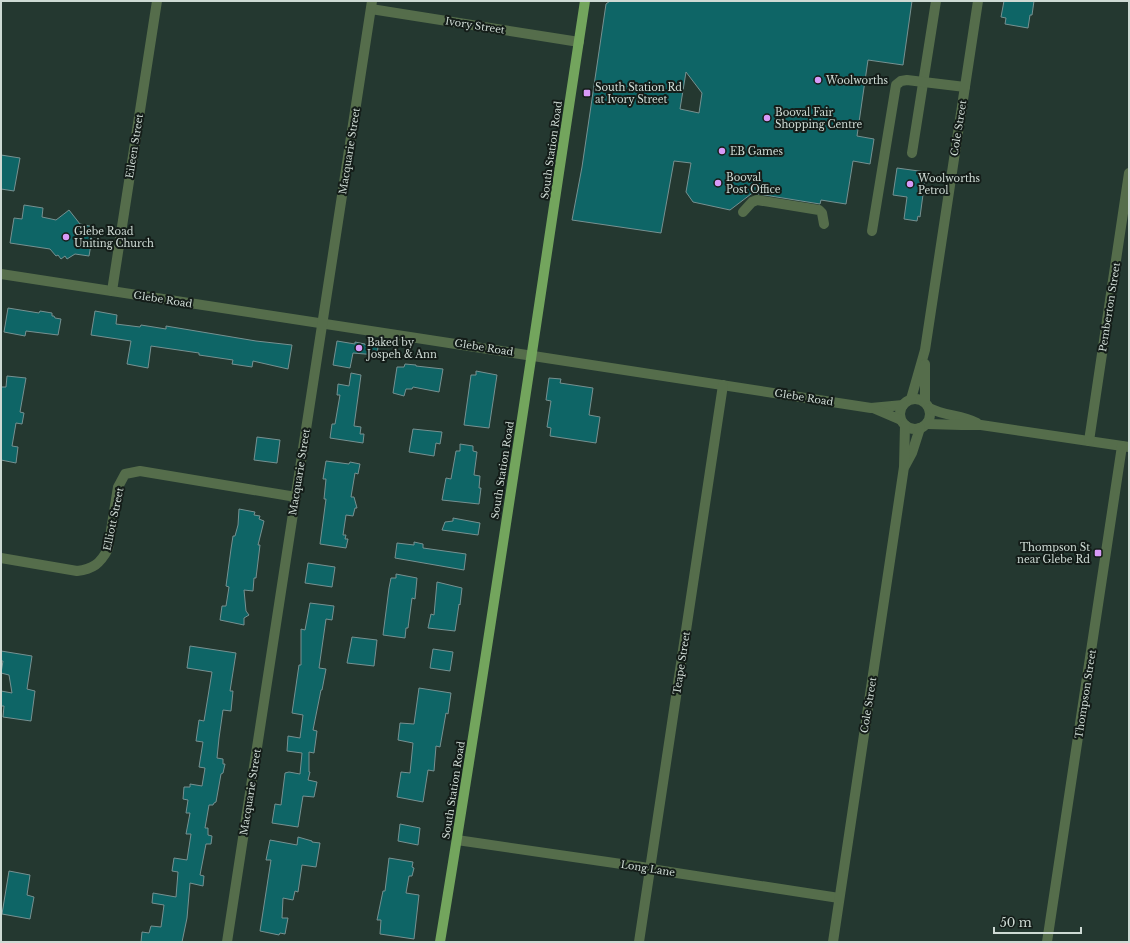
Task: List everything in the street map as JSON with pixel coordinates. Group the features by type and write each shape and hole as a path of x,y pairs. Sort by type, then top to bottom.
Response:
{"main road":[{"name":"South Station Road","path":"440,942 532,355 585,1"}],"street":[{"name":"Eileen Street","path":"112,291 157,1"},
{"path":"912,154 936,1"},
{"name":"Cole Street","path":"907,402 925,350 978,1"},
{"name":"Ivory Street","path":"371,5 579,42"},
{"name":"Macquarie Street","path":"227,942 371,5"},
{"path":"872,231 896,85 901,81 907,80 965,87"},
{"name":"Pemberton Street","path":"1089,441 1129,173"},
{"path":"743,212 752,202 757,200 819,210 822,213 824,224"},
{"name":"Glebe Road","path":"1,274 871,408 903,423"},
{"name":"Cole Street","path":"925,350 927,405"},
{"name":"Teape Street","path":"639,942 723,385"},
{"path":"980,425 962,417 943,414 916,399 907,402 901,410 900,415 903,423 912,429 924,426 980,425 1125,447"},
{"name":"Glebe Road","path":"871,408 907,402"},
{"path":"924,426 930,416 927,405"},
{"name":"Cole Street","path":"833,942 904,467 903,423"},
{"name":"Cole Street","path":"904,467 924,426"},
{"name":"Thompson Street","path":"1048,942 1125,447"},
{"name":"Elliott Street","path":"1,558 77,571 89,569 99,562 108,550 118,487 125,474 140,470 296,498"},
{"name":"Long Lane","path":"457,840 839,898"}],"building":[{"path":"610,1 912,1 903,65 868,60 857,136 874,139 870,164 853,161 846,204 821,200 820,204 758,194 759,188 730,210 693,202 686,192 691,163 674,161 661,233 572,220 582,167 606,4","holes":["686,72 702,93 699,113 680,109"]},
{"path":"1004,1 1034,1 1028,28 1005,24 1006,18 1001,17"},
{"path":"1,155 20,158 14,191 1,189"},
{"path":"897,168 926,172 920,217 918,216 917,221 904,219 907,197 893,195"},
{"path":"24,205 43,208 42,217 56,220 69,210 80,224 94,227 89,256 75,254 67,259 65,256 61,259 50,249 10,243 14,218 22,219"},
{"path":"8,308 39,313 40,311 52,313 52,316 55,318 61,319 58,335 26,331 25,336 4,332"},
{"path":"95,311 117,315 116,324 140,327 141,325 166,329 166,326 256,341 292,345 288,369 253,361 252,367 232,364 233,360 151,346 148,368 127,364 131,341 91,335"},
{"path":"337,341 355,344 355,342 378,347 377,355 353,353 350,368 333,365"},
{"path":"405,364 443,369 439,392 413,387 412,389 406,389 404,396 393,393 397,367 404,367"},
{"path":"476,371 497,375 489,428 464,425 471,375 476,375"},
{"path":"351,373 361,375 354,426 361,427 360,434 364,434 363,443 330,438 332,424 335,424 340,395 337,395 338,384 349,386"},
{"path":"7,376 26,378 20,412 24,413 22,424 16,423 12,446 18,447 16,463 1,460 1,387 6,387"},
{"path":"549,378 561,379 560,383 593,388 589,415 600,417 596,443 550,436 551,428 547,427 551,401 546,400"},
{"path":"413,429 442,432 440,444 436,443 434,456 409,452"},
{"path":"257,437 280,440 277,463 254,460"},
{"path":"460,444 473,446 473,451 477,452 474,475 480,476 479,488 481,488 479,504 442,500 446,478 451,479 456,451 460,451"},
{"path":"326,461 360,464 358,474 355,473 351,497 354,497 357,508 355,508 353,516 346,515 343,535 346,535 345,539 348,539 346,548 320,544 326,499 324,499 326,479 323,479"},
{"path":"239,509 255,512 254,515 260,516 259,519 264,521 258,545 260,545 253,591 244,590 246,611 249,615 244,618 244,625 220,620 222,606 226,606 229,587 226,586 233,536 235,536 238,525"},
{"path":"453,518 480,523 478,535 442,530 445,522 453,521"},
{"path":"414,542 423,544 423,548 466,554 464,570 395,558 397,543 414,545"},
{"path":"308,563 335,567 332,587 305,583"},
{"path":"396,574 417,578 415,599 412,598 408,628 406,628 405,638 383,635 391,578 396,578"},
{"path":"437,582 462,588 455,631 428,628 431,614 434,615"},
{"path":"310,603 334,606 332,620 326,619 319,668 326,669 313,730 317,731 314,753 309,752 310,772 308,780 317,782 314,797 303,796 298,827 272,823 275,804 281,805 285,773 289,772 300,774 302,753 287,751 288,736 300,738 303,715 292,713 299,665 301,665 301,629 305,630"},
{"path":"352,637 377,640 374,666 347,663"},
{"path":"190,646 236,653 230,691 233,691 231,711 223,710 217,758 223,759 223,764 225,764 223,773 221,774 216,802 213,805 209,805 205,828 208,828 208,835 212,836 211,844 206,844 200,875 204,876 203,886 190,883 187,918 182,942 141,942 142,932 149,933 151,926 161,927 164,905 152,903 153,893 176,897 178,872 172,871 174,858 187,860 191,834 186,834 190,813 186,813 188,800 183,799 184,787 190,787 190,784 202,786 205,768 199,767 203,742 196,741 199,720 204,721 212,672 187,668"},
{"path":"433,649 453,652 450,671 430,668"},
{"path":"1,651 32,656 27,689 35,691 31,721 3,717 4,706 1,706 1,691 12,693 9,675 1,673 3,661 1,661"},
{"path":"419,688 451,693 448,714 446,713 440,747 436,746 434,771 428,770 423,802 397,797 401,772 410,773 413,743 398,740 400,723 414,724"},
{"path":"400,824 420,828 418,845 398,841"},
{"path":"298,837 320,843 316,867 302,865 298,892 295,891 293,900 283,898 282,918 288,918 285,934 280,933 279,935 260,931 271,860 266,860 270,840 297,845"},
{"path":"389,858 413,862 412,867 414,868 412,876 409,876 406,893 419,895 414,939 380,934 381,920 377,920 383,891 385,891"},
{"path":"9,871 30,875 27,895 34,897 30,919 2,914"}],"place":[{"name":"Woolworths","path":"818,80"},
{"name":"South Station Rd at Ivory Street","path":"587,93"},
{"name":"Booval Fair Shopping Centre","path":"767,118"},
{"name":"EB Games","path":"722,151"},
{"name":"Booval Post Office","path":"718,183"},
{"name":"Woolworths Petrol","path":"910,184"},
{"name":"Glebe Road Uniting Church","path":"66,237"},
{"name":"Baked by Jospeh & Ann","path":"359,348"},
{"name":"Thompson St near Glebe Rd","path":"1098,553"}]}
